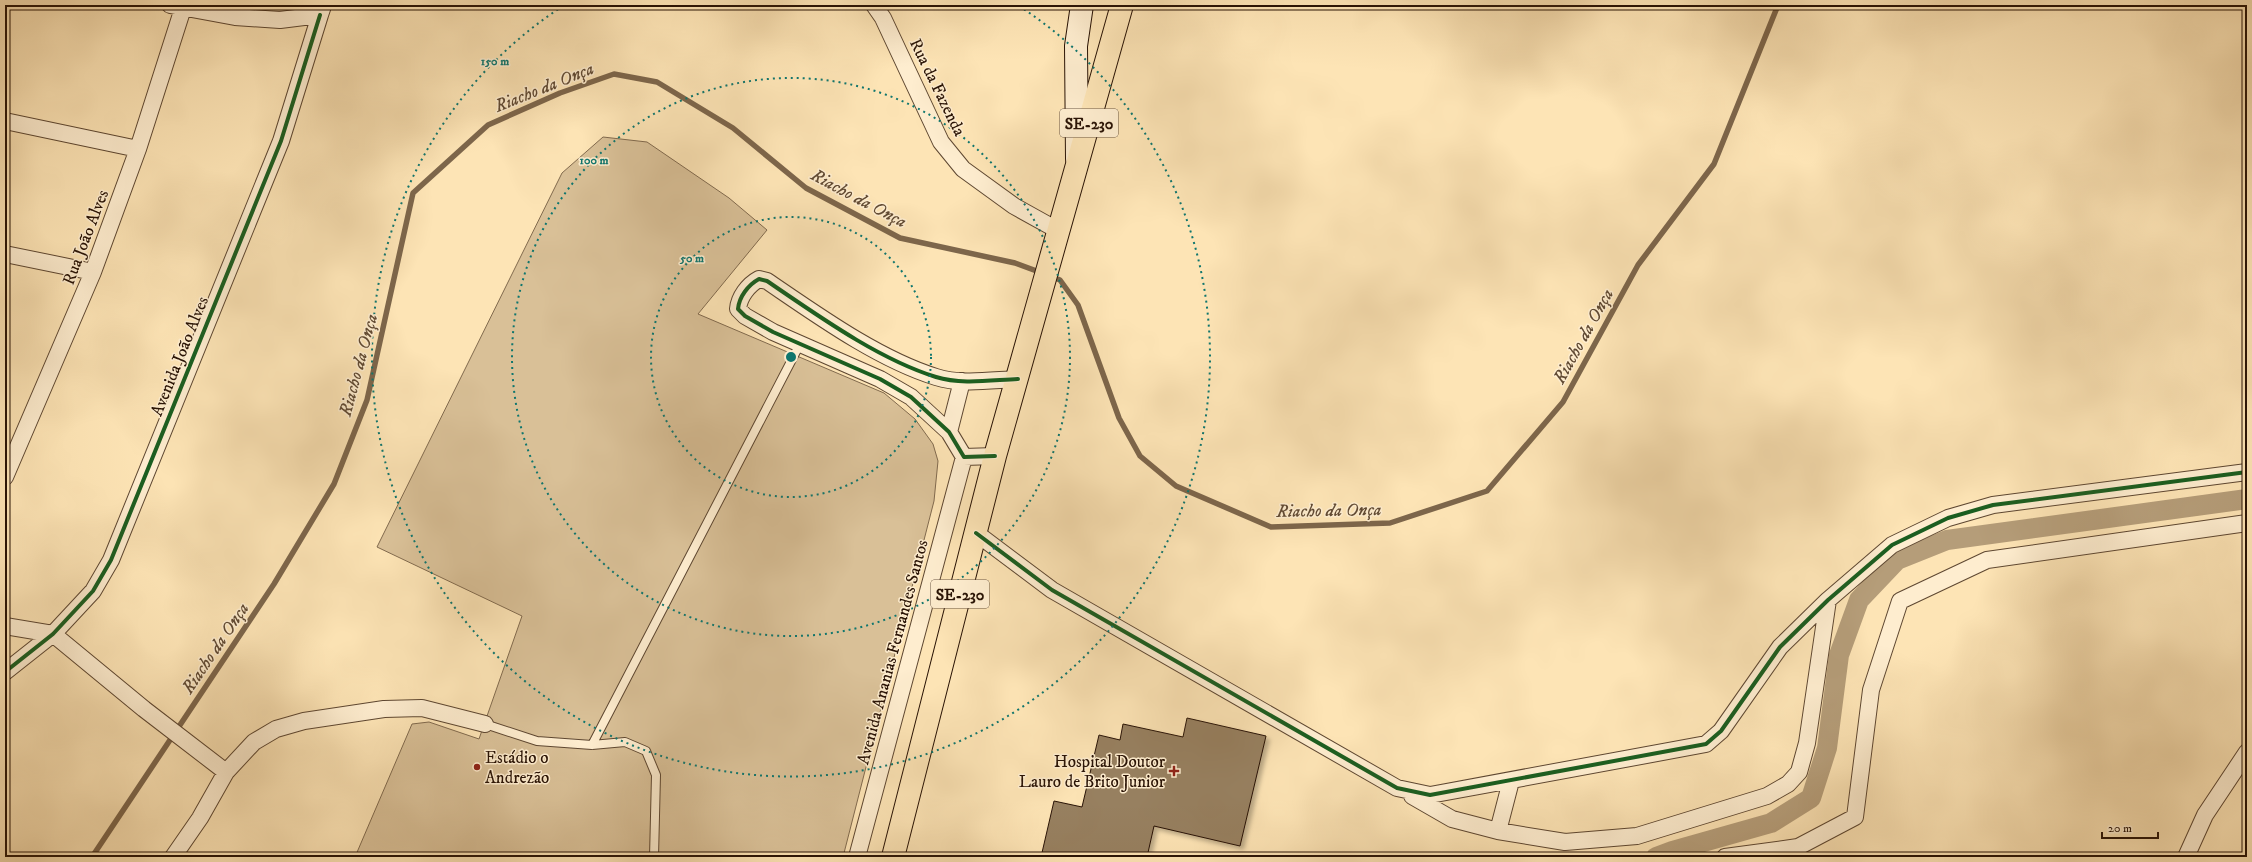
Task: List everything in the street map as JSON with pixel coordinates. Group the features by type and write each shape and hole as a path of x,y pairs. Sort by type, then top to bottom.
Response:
{"main road":[{"name":"SE-230","path":"893,857 995,456 1018,379 1122,5"}],"street":[{"name":"Rua da Fazenda","path":"874,5 883,18 942,142 970,173 1014,206 1058,236"},
{"path":"1077,166 1076,46 1082,5"},
{"path":"179,6 235,17 280,20 322,10"},
{"name":"Rua João Alves","path":"5,477 93,272 138,149 179,6"},
{"name":"Avenida João Alves","path":"5,672 53,634 93,591 110,560 281,141 322,10"},
{"path":"5,121 138,149"},
{"path":"5,254 93,272"},
{"path":"995,456 964,457 949,432 911,397 880,379 773,332 745,316 738,309 739,301 752,282 759,279 767,281 812,312 887,356 937,378 962,381 1018,379"},
{"path":"949,432 962,381"},
{"name":"Avenida Ananias Fernandes Santos","path":"857,857 964,457"},
{"path":"1397,788 1430,795 1706,744 1721,731 1780,647 1828,600 1892,545 1948,518 1993,505 2247,472"},
{"path":"1725,857 1798,847 1855,817 1871,690 1900,600 1987,560 2247,523"},
{"path":"976,533 1052,590 1452,819 1498,831 1565,842 1638,836 1767,796 1788,784 1799,772 1807,743 1828,600"},
{"path":"5,626 53,634 166,726 226,772"},
{"path":"173,857 200,818 226,772 254,742 276,729 304,721 384,709 422,708 485,724"},
{"path":"2186,857 2206,814 2247,752"},
{"path":"1498,831 1511,781"}],"lane":[{"path":"592,745 800,344"},
{"path":"485,724 537,741 592,745 625,742 646,751 656,775 654,857"}],"shaded area":[{"path":"603,137 647,142 729,198 767,230 698,314 884,393 915,419 933,444 938,461 934,501 843,857 355,857 412,724 429,722 479,739 522,616 377,547 562,173"}],"building":[{"name":"Hospital Doutor Lauro de Brito Junior","path":"1187,718 1266,736 1240,846 1154,826 1147,857 1041,857 1054,801 1082,807 1099,735 1120,740 1123,724 1183,737"}],"waterway":[{"name":"Riacho da Onça","path":"1050,276 1060,280 1078,305 1119,418 1140,456 1176,486 1271,527 1390,523 1487,491 1563,402 1638,265 1714,164 1778,5"},
{"name":"Riacho da Onça","path":"92,857 274,584 334,484 367,400 413,193 488,125 560,93 614,74 657,82 733,128 806,188 900,238 1015,263 1042,273"},
{"path":"1656,857 1672,851 1771,823 1811,798 1827,748 1839,655 1859,600 1897,560 1947,540 2247,499"}],"cycle path":[{"path":"5,672 53,634 93,591 111,560 281,141 320,15"},
{"path":"995,456 964,457 949,432 911,397 880,379 773,332 745,316 738,309 740,300 751,285 759,279 767,281 848,335 870,348 914,369 936,377 956,381 1018,379"},
{"path":"976,533 1052,590 1397,788 1430,795 1706,744 1721,731 1780,647 1828,600 1892,545 1948,518 1993,505 2247,472"}],"place":[{"name":"Estádio o Andrezão","path":"477,767"},
{"name":"Hospital Doutor Lauro de Brito Junior","path":"1174,771"}]}
